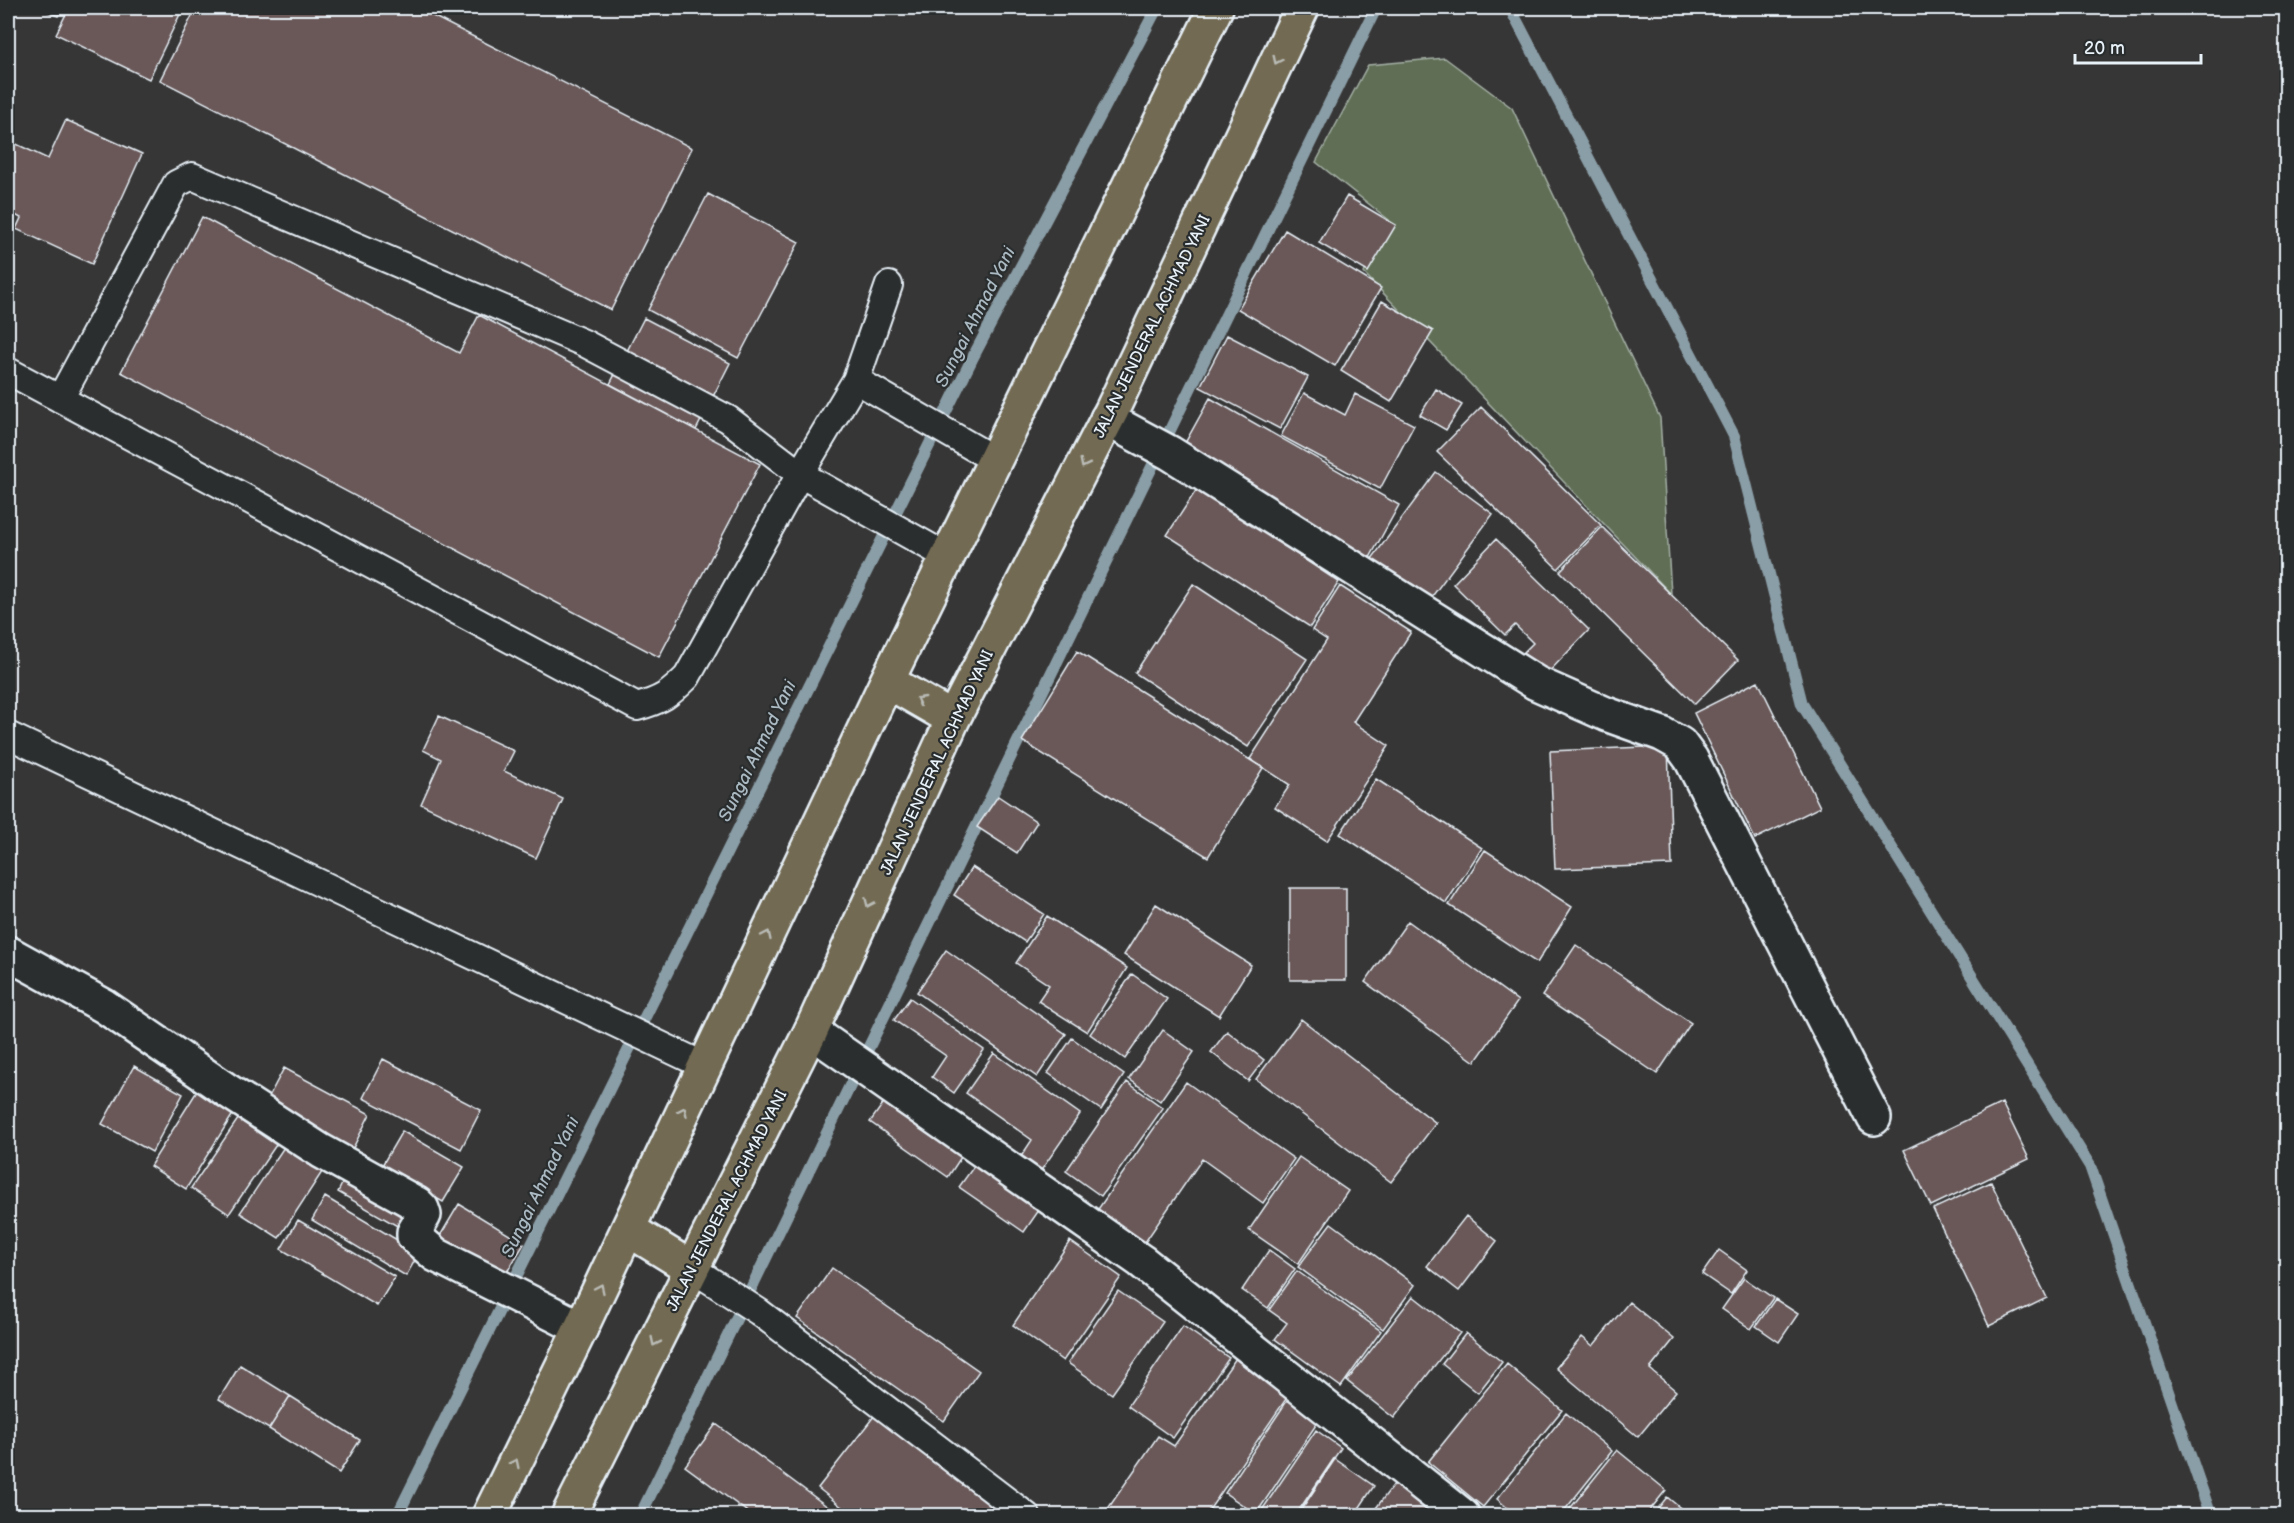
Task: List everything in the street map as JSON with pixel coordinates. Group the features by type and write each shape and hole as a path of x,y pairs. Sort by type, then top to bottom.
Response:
{"highway":[{"name":"JALAN JENDERAL ACHMAD YANI","path":"568,1515 811,1030 953,719 1107,419 1302,8"},
{"path":"489,1515 581,1328 887,681 1209,10"},
{"path":"887,681 953,719"},
{"path":"628,1229 691,1269"}],"street":[{"path":"1107,419 1158,446 1536,683 1606,714 1662,734 1680,744 1691,759 1874,1118"},
{"path":"8,953 104,1006 225,1089 321,1150 417,1204 424,1215 414,1236 436,1256 581,1328"},
{"path":"811,1030 1141,1261 1463,1515"}],"lane":[{"path":"60,399 176,184 192,176 584,343 728,419 800,474 948,556"},
{"path":"8,371 637,707 654,703 670,695 687,677 800,474 856,380 889,285"},
{"path":"856,380 995,460"},
{"path":"8,735 705,1066"},
{"path":"691,1269 759,1312 1027,1515"}],"green space":[{"path":"1445,58 1512,108 1660,418 1671,594 1364,273 1389,220 1316,162 1368,65"}],"building":[{"path":"39,8 62,8 58,16"},
{"path":"69,8 183,8 149,79 56,34"},
{"path":"196,8 417,8 692,148 611,310 160,80"},
{"path":"66,120 142,154 92,264 16,229 21,218 8,211 8,146 10,141 48,159"},
{"path":"708,194 799,242 738,358 648,310"},
{"path":"1347,196 1396,225 1368,272 1319,243"},
{"path":"202,217 459,353 479,315 760,464 659,657 121,372"},
{"path":"1285,230 1381,288 1335,366 1238,309"},
{"path":"1382,301 1433,331 1391,402 1341,371"},
{"path":"644,318 730,363 696,430 610,384"},
{"path":"1227,335 1308,377 1280,429 1200,387"},
{"path":"1436,389 1462,405 1446,430 1420,415"},
{"path":"1304,393 1345,415 1355,394 1414,425 1380,489 1281,436"},
{"path":"1210,398 1399,505 1367,563 1272,508 1277,499 1184,445"},
{"path":"1481,407 1601,525 1558,569 1437,452"},
{"path":"1436,472 1493,514 1428,602 1371,560"},
{"path":"1197,489 1339,582 1310,627 1167,535"},
{"path":"1602,527 1738,660 1695,704 1560,571"},
{"path":"1496,539 1589,630 1544,677 1521,655 1533,643 1515,625 1505,635 1453,584"},
{"path":"1193,584 1307,659 1248,747 1135,673"},
{"path":"1340,586 1411,632 1353,722 1389,746 1327,841 1275,807 1290,785 1250,759 1327,640 1312,630"},
{"path":"1077,651 1263,768 1208,857 1022,741"},
{"path":"1758,681 1820,807 1755,839 1694,713"},
{"path":"439,716 514,751 504,771 563,799 536,858 421,804 441,759 423,750"},
{"path":"1668,746 1672,865 1555,869 1550,751"},
{"path":"1376,779 1482,848 1446,903 1340,834"},
{"path":"998,796 1037,822 1017,853 977,827"},
{"path":"1485,850 1572,907 1537,963 1449,905"},
{"path":"972,867 1044,914 1025,942 954,895"},
{"path":"1290,888 1346,888 1346,980 1290,980"},
{"path":"1156,904 1251,965 1219,1016 1124,955"},
{"path":"1047,916 1127,968 1087,1032 1038,1001 1049,985 1016,963"},
{"path":"1408,921 1518,1001 1475,1062 1365,982"},
{"path":"1576,945 1691,1023 1657,1074 1542,996"},
{"path":"946,950 1066,1034 1037,1077 917,992"},
{"path":"1132,974 1167,999 1125,1059 1090,1034"},
{"path":"910,998 984,1050 954,1093 932,1077 946,1056 894,1020"},
{"path":"1301,1019 1436,1123 1391,1182 1256,1079"},
{"path":"1163,1030 1194,1052 1160,1101 1129,1079"},
{"path":"1227,1031 1264,1060 1248,1081 1211,1052"},
{"path":"1072,1038 1124,1075 1101,1110 1048,1073"},
{"path":"994,1053 1080,1114 1040,1172 1020,1158 1032,1140 966,1093"},
{"path":"383,1059 481,1110 461,1149 363,1098"},
{"path":"134,1066 183,1094 152,1152 102,1124"},
{"path":"284,1068 370,1114 351,1152 264,1106"},
{"path":"1127,1082 1163,1108 1101,1196 1066,1171"},
{"path":"1186,1082 1294,1159 1263,1203 1202,1159 1141,1248 1094,1215"},
{"path":"199,1088 235,1111 186,1189 150,1166"},
{"path":"892,1091 969,1145 948,1177 870,1122"},
{"path":"2002,1103 2029,1159 1931,1206 1904,1150"},
{"path":"238,1119 276,1145 229,1214 191,1188"},
{"path":"402,1131 464,1167 443,1202 381,1167"},
{"path":"286,1144 324,1169 279,1238 240,1213"},
{"path":"982,1155 1046,1200 1024,1232 959,1187"},
{"path":"1299,1157 1348,1191 1298,1264 1249,1230"},
{"path":"348,1172 418,1212 406,1231 338,1192"},
{"path":"1991,1182 2047,1298 1989,1326 1933,1209"},
{"path":"325,1197 419,1253 406,1276 312,1220"},
{"path":"459,1204 524,1244 501,1282 437,1241"},
{"path":"1466,1216 1497,1241 1459,1291 1427,1266"},
{"path":"298,1220 395,1277 377,1306 281,1249"},
{"path":"1331,1223 1415,1285 1383,1329 1298,1267"},
{"path":"1070,1241 1121,1277 1063,1361 1013,1325"},
{"path":"1269,1250 1295,1269 1268,1308 1242,1290"},
{"path":"1719,1250 1747,1270 1731,1294 1702,1274"},
{"path":"832,1268 979,1371 944,1421 797,1318"},
{"path":"1297,1271 1381,1331 1341,1387 1275,1339 1287,1323 1269,1310"},
{"path":"1744,1278 1773,1298 1751,1329 1722,1309"},
{"path":"1118,1291 1163,1322 1112,1394 1068,1363"},
{"path":"1413,1296 1460,1333 1394,1418 1347,1381"},
{"path":"1775,1299 1798,1314 1779,1342 1756,1326"},
{"path":"1629,1302 1674,1339 1650,1369 1676,1391 1638,1437 1556,1368 1582,1337 1593,1346"},
{"path":"1183,1326 1229,1358 1173,1438 1128,1406"},
{"path":"1466,1333 1502,1362 1478,1393 1442,1364"},
{"path":"1241,1351 1293,1389 1205,1516 1115,1516 1107,1510 1158,1436 1174,1446"},
{"path":"1507,1364 1562,1410 1483,1507 1428,1462"},
{"path":"240,1365 290,1396 269,1429 219,1399"},
{"path":"1293,1392 1324,1413 1256,1514 1225,1493"},
{"path":"290,1396 360,1440 339,1473 269,1429"},
{"path":"878,1411 1010,1516 853,1516 818,1488"},
{"path":"1566,1413 1612,1451 1560,1516 1517,1516 1497,1499"},
{"path":"716,1424 840,1516 753,1516 685,1466"},
{"path":"1316,1430 1341,1448 1295,1516 1258,1516"},
{"path":"1617,1450 1666,1490 1645,1516 1564,1516"},
{"path":"1335,1459 1374,1486 1354,1516 1297,1516"},
{"path":"1400,1476 1444,1516 1370,1516"},
{"path":"1667,1497 1690,1516 1652,1516"}],"waterway":[{"name":"Sungai Ahmad Yani","path":"397,1516 972,359 1157,8"},
{"name":"Sungai Ahmad Yani","path":"640,1516 1376,8"},
{"path":"1510,8 1734,436 1802,704 2090,1166 2211,1516"}]}
